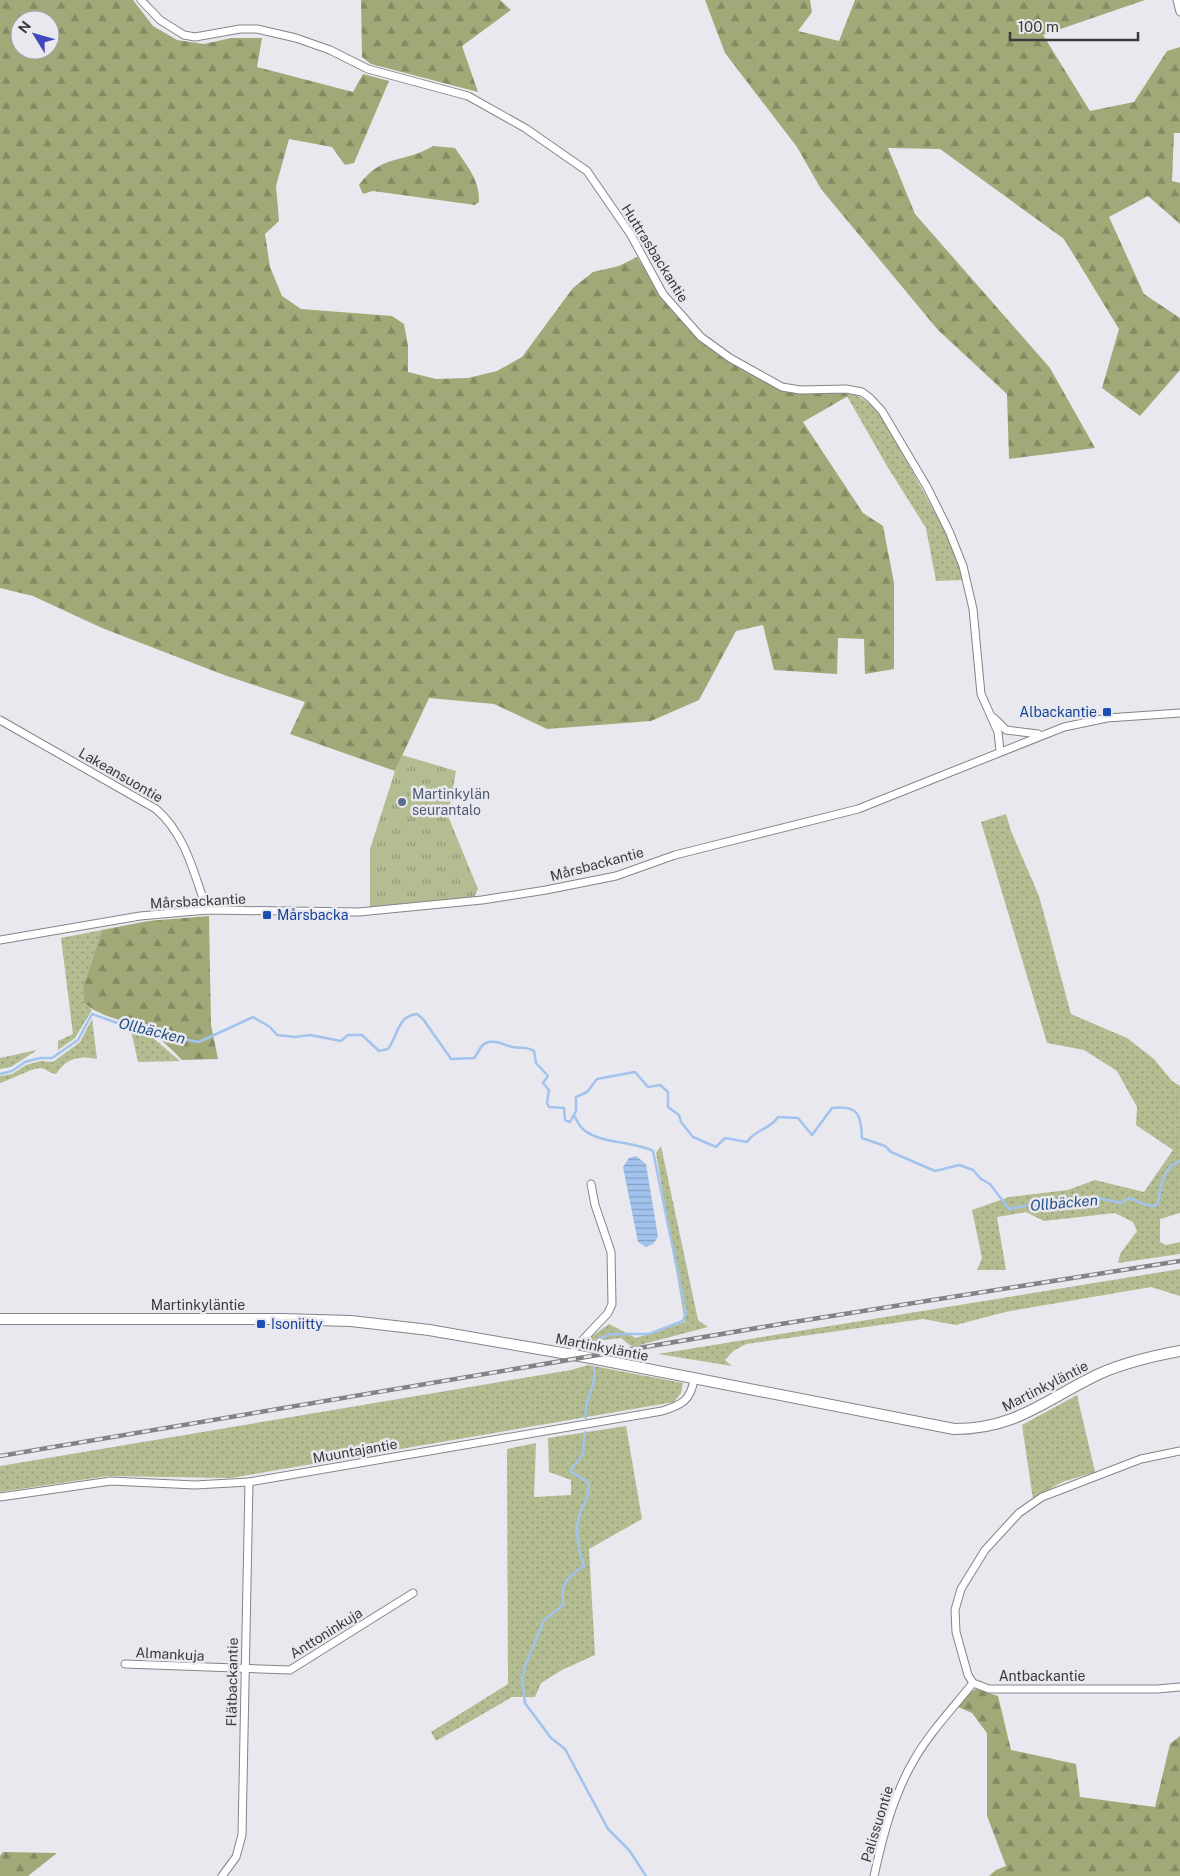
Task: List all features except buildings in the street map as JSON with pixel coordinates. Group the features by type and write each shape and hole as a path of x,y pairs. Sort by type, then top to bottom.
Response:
{"street":[{"name":"Huttrasbackantie","path":"141,0 160,20 184,35 195,37 240,29 257,29 296,38 330,50 368,69 468,96 525,128 587,171 631,236 663,294 679,315 701,337 730,358 782,386 800,390 846,389 862,392 870,398 882,411 927,487 949,531 963,566 973,609 981,694 998,732 1000,751"},
{"path":"1177,0 1180,12"},
{"name":"Mårsbackantie","path":"0,940 140,916 207,910 360,912 482,900 546,890 616,876 676,855 858,809 1042,734 1107,718 1180,713"},
{"name":"Huttrasbackantie","path":"992,716 1006,730 1042,734"},
{"name":"Lakeansuontie","path":"0,720 156,809 169,820 180,837 207,910"},
{"path":"573,1355 575,1348 608,1313 612,1304 611,1252 595,1204 591,1184"},
{"name":"Martinkyläntie","path":"0,1319 283,1318 351,1321 429,1330 573,1355 936,1427 976,1429 1018,1418 1098,1375 1124,1364 1180,1351"},
{"name":"Muuntajantie","path":"0,1497 111,1481 195,1484 249,1482 662,1411 684,1403 692,1390 694,1379"},
{"path":"973,1683 962,1656 955,1610 961,1589 970,1572 995,1538 1019,1513 1042,1497 1140,1459 1180,1451"},
{"name":"Flätbackantie","path":"222,1876 236,1857 242,1835 249,1482"},
{"name":"Anttoninkuja","path":"245,1670 290,1670 413,1592"},
{"name":"Almankuja","path":"125,1664 245,1670"},
{"name":"Antbackantie","path":"973,1683 989,1689 1006,1690 1157,1689 1180,1687"},
{"name":"Palissuontie","path":"874,1876 884,1833 897,1795 914,1759 931,1734 973,1683"}],"green space":[{"path":"0,0 133,0 153,26 177,40 204,44 231,38 262,38 257,67 353,92 363,74 389,81 354,163 345,165 332,147 289,139 276,186 279,221 265,234 270,267 282,296 301,309 392,316 404,324 408,346 408,372 436,379 468,378 497,371 522,357 573,288 593,272 619,266 637,257 670,308 698,339 728,361 782,389 844,391 848,396 803,422 863,513 883,526 894,583 894,669 865,674 864,639 838,638 837,674 774,670 763,625 736,631 699,700 651,721 547,729 494,704 429,698 395,771 290,734 305,702 224,675 102,628 33,596 0,588"},
{"path":"361,0 500,0 511,10 462,46 478,92 371,64 362,57"},
{"path":"705,0 810,0 812,12 798,31 839,41 855,0 1145,0 1043,35 1090,111 1134,102 1167,51 1180,47 1180,133 1174,133 1172,181 1180,183 1180,224 1148,196 1109,217 1144,294 1180,318 1180,370 1140,416 1102,388 1119,329 1064,239 940,149 888,148 915,214 1050,368 1095,448 1009,459 1007,394 938,330 821,189 797,147 725,53"},
{"path":"433,146 455,148 475,180 479,202 475,205 373,191 363,194 359,185 376,168 385,163 422,152"},
{"path":"844,391 856,395 874,407 882,416 946,533 964,580 936,581 926,528 887,466"},
{"path":"402,755 456,771 448,816 478,889 474,897 370,907 370,849"},
{"path":"1006,814 1011,831 1039,896 1071,1014 1127,1038 1154,1059 1172,1081 1180,1086 1180,1213 1160,1219 1160,1242 1166,1245 1180,1242 1180,1254 1118,1263 1120,1254 1137,1231 1133,1222 1115,1213 1044,1221 1026,1212 997,1217 1006,1270 977,1270 982,1258 972,1210 1009,1197 1068,1190 1095,1180 1144,1192 1173,1150 1136,1125 1137,1107 1117,1071 1084,1050 1047,1043 981,822"},
{"path":"209,916 211,1025 218,1059 182,1060 164,1042 148,1031 97,1012 84,1003 83,987 102,930 148,921"},
{"path":"102,930 83,987 84,1003 92,1010 75,1038 58,1050 58,1041 73,1034 61,938"},
{"path":"92,1019 97,1059 85,1057 74,1059 65,1064 56,1074 38,1068 0,1083 0,1076 12,1074 26,1065 40,1061 53,1062 80,1042"},
{"path":"131,1031 151,1036 180,1061 138,1062"},
{"path":"37,1050 11,1067 0,1069 0,1058"},
{"path":"661,1146 698,1320 708,1327 632,1347 621,1338 588,1342 591,1337 609,1324 636,1338 685,1322 656,1153"},
{"path":"1180,1269 1180,1296 1151,1287 1005,1312 956,1325 923,1319 746,1344 733,1351 725,1360 732,1366 658,1354"},
{"path":"588,1365 683,1383 681,1393 674,1402 231,1478 108,1476 0,1492 0,1466 571,1370"},
{"path":"1077,1395 1095,1472 1062,1482 1033,1499 1022,1425"},
{"path":"626,1426 642,1519 589,1549 595,1655 562,1670 541,1683 535,1697 512,1697 436,1741 431,1732 508,1684 507,1449 536,1443 534,1497 571,1495 571,1480 549,1472 548,1438"},
{"path":"976,1689 998,1696 1011,1750 1076,1764 1080,1797 1155,1807 1170,1744 1180,1736 1180,1876 989,1876 996,1870 1006,1866 987,1816 987,1733 972,1713 958,1707 969,1693"},
{"path":"3,1852 57,1853 28,1876 0,1876 0,1856"}],"water":[{"path":"636,1156 646,1164 658,1237 653,1244 646,1247 638,1242 623,1167 629,1158"}],"waterway":[{"name":"Ollbäcken","path":"0,1074 12,1071 25,1062 40,1058 52,1058 78,1040 92,1014 143,1032 199,1042 253,1017 270,1027 277,1035 295,1037 310,1035 341,1041 348,1035 362,1035 379,1051 388,1049 405,1018 417,1014 423,1019 451,1059 474,1058 482,1046 489,1042 534,1051 536,1063 548,1076 543,1083 549,1090 547,1103 549,1107 564,1108 565,1120 570,1122 576,1111 576,1097 587,1092 597,1079 635,1072 648,1087 660,1085 668,1092 668,1107 679,1115 681,1122 693,1137 716,1147 725,1138 747,1142 754,1134 771,1125 778,1117 798,1118 812,1135 832,1108 848,1108 857,1113 861,1123 862,1138 885,1146 891,1152 935,1171 959,1165 973,1170 981,1179 990,1184 1009,1209 1046,1202 1075,1205 1084,1199 1093,1197 1121,1203 1129,1198 1155,1206 1158,1204 1163,1178 1170,1168 1180,1161"},
{"path":"575,1117 581,1127 591,1135 637,1145 653,1151 686,1313 683,1321 649,1334 612,1334 598,1339"},
{"path":"586,1418 586,1405 594,1382 594,1367"},
{"path":"585,1432 583,1454 570,1471 589,1483 587,1496 577,1526 579,1547 584,1566 566,1581 563,1591 563,1605 544,1620 522,1677 525,1703 551,1738 565,1749 608,1829 629,1850 646,1876"}],"railway":[{"path":"0,1456 781,1324 1180,1261"}],"place":[{"name":"Albackantie","path":"1107,712"},
{"name":"Martinkylän seurantalo","path":"402,802"},
{"name":"Mårsbacka","path":"267,915"},
{"name":"Isoniitty","path":"261,1324"}]}
